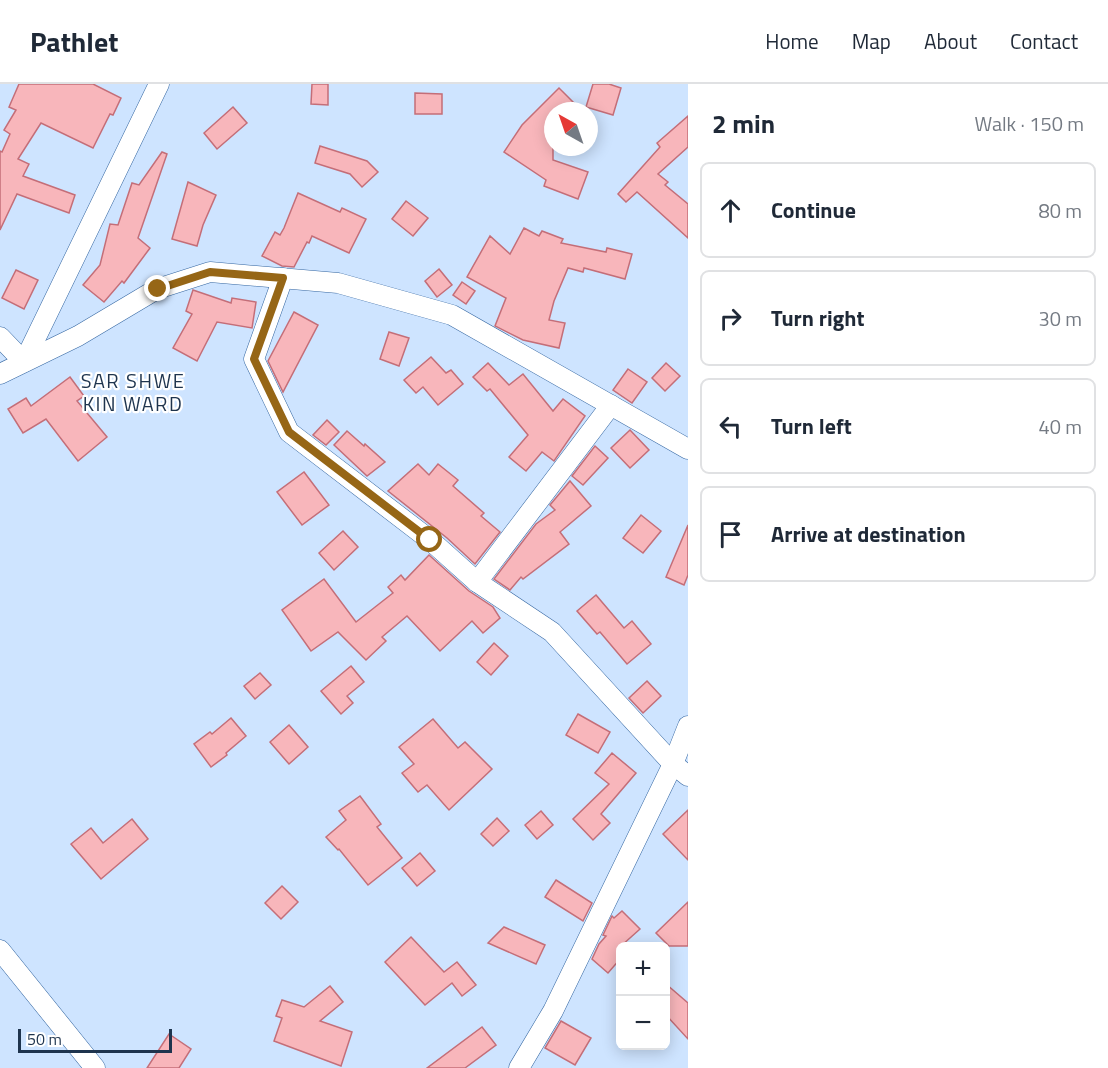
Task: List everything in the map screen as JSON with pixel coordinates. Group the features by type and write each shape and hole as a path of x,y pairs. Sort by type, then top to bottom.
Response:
{"street":[{"path":"24,362 159,84"},
{"path":"0,374 78,336 158,289 210,272 338,283 452,315 688,449"},
{"path":"283,278 254,359 289,432 430,540 477,582 552,632 680,770"},
{"path":"0,337 24,362"},
{"path":"477,582 611,405"},
{"path":"519,1068 553,1011 680,770 688,726"},
{"path":"0,950 94,1068"}],"building":[{"path":"19,84 93,84 121,98 93,148 41,123 18,159 29,164 23,176 75,195 69,213 17,194 0,230 0,151 2,152 10,134 4,130 16,110 9,107"},
{"path":"312,84 328,84 328,105 311,104"},
{"path":"593,84 609,84 621,88 613,115 598,111 598,102 588,102"},
{"path":"559,88 573,102 545,102"},
{"path":"415,93 442,94 442,114 415,114"},
{"path":"544,103 544,156 553,156 553,160 588,172 578,199 544,186 546,180 504,152 522,125"},
{"path":"233,107 247,123 217,149 204,133"},
{"path":"688,116 688,147 658,174 668,182 665,185 688,204 688,238 637,192 626,202 618,194 660,147 657,143"},
{"path":"320,146 367,161 378,172 362,187 350,174 315,163"},
{"path":"162,152 167,154 138,238 150,248 124,283 122,281 104,302 83,285 100,265 110,224 118,225 132,183 139,185"},
{"path":"188,182 216,195 197,246 172,239"},
{"path":"298,193 340,212 342,208 366,219 349,253 312,236 294,267 282,266 262,256 275,232 280,235 284,228"},
{"path":"406,201 428,218 413,236 392,219"},
{"path":"524,228 539,236 542,231 563,239 561,243 606,252 607,248 632,254 625,279 584,268 583,272 568,268 554,301 549,320 565,323 559,348 523,340 495,326 506,298 467,277 490,236 510,254"},
{"path":"439,269 452,285 437,297 425,281"},
{"path":"16,270 38,280 24,309 2,298"},
{"path":"462,282 475,291 466,304 453,295"},
{"path":"193,290 231,303 232,298 256,302 252,328 217,322 197,361 173,348 192,314 186,311"},
{"path":"294,312 318,325 283,392 268,361"},
{"path":"389,332 409,338 399,366 380,359"},
{"path":"431,357 446,373 451,370 463,384 438,405 423,387 416,393 404,380"},
{"path":"488,363 509,385 523,374 553,411 563,399 585,416 554,461 542,452 526,471 509,457 528,435 490,389 487,391 473,377"},
{"path":"666,363 680,376 665,391 652,378"},
{"path":"628,369 647,382 632,403 613,390"},
{"path":"70,377 84,396 77,401 107,437 78,461 46,419 23,433 8,409 26,398 31,406"},
{"path":"327,420 339,432 326,445 313,435"},
{"path":"630,430 649,450 630,468 611,448"},
{"path":"347,431 385,462 367,476 334,445"},
{"path":"595,446 608,458 583,485 572,476"},
{"path":"418,464 429,475 438,464 458,480 453,486 484,513 481,516 500,532 475,564 447,538 388,491"},
{"path":"304,472 329,505 302,525 277,492"},
{"path":"570,481 591,506 560,532 569,544 523,579 521,577 510,590 494,579 536,524 555,510 550,505"},
{"path":"641,515 661,531 643,553 623,538"},
{"path":"688,525 688,575 684,585 666,577"},
{"path":"343,531 358,547 334,570 319,553"},
{"path":"429,555 469,591 493,607 500,618 483,633 472,621 440,651 407,616 382,637 386,641 366,660 338,632 311,651 282,610 324,579 356,622 393,593 388,587 401,575 405,580"},
{"path":"596,595 624,628 632,621 651,644 627,664 600,632 597,634 577,611"},
{"path":"494,643 508,656 491,675 477,662"},
{"path":"351,666 364,682 347,696 353,703 341,714 321,691"},
{"path":"260,673 271,685 255,699 244,686"},
{"path":"647,681 661,696 643,713 629,698"},
{"path":"578,714 610,732 598,753 566,735"},
{"path":"231,718 246,736 211,767 194,744 210,732 212,734"},
{"path":"433,719 458,748 465,742 492,769 449,810 427,785 418,792 402,773 414,764 399,747"},
{"path":"289,725 308,747 289,764 270,742"},
{"path":"612,753 636,773 601,814 610,823 593,840 573,819 609,784 595,773"},
{"path":"360,796 381,824 377,827 402,858 368,885 339,849 326,837 346,820 339,811"},
{"path":"688,810 688,860 663,834"},
{"path":"541,811 553,825 537,839 525,825"},
{"path":"497,818 509,831 493,846 481,834"},
{"path":"132,819 148,839 101,879 71,844 91,828 103,843"},
{"path":"420,853 435,871 417,886 402,868"},
{"path":"556,880 592,903 583,921 545,897"},
{"path":"282,886 298,902 281,919 265,903"},
{"path":"688,902 688,946 670,946 670,942 665,942 656,933"},
{"path":"622,911 640,929 625,942 616,942 616,964 608,973 592,959 599,944 606,936 603,935 612,916 614,918"},
{"path":"504,927 545,945 536,964 488,943"},
{"path":"411,937 444,972 457,962 476,985 462,996 452,983 425,1005 385,962"},
{"path":"330,986 343,1002 320,1021 352,1032 341,1066 274,1041 282,1018 276,1016 282,1000 304,1007"},
{"path":"670,987 688,1003 688,1039 670,1019"},
{"path":"561,1021 591,1038 575,1065 545,1048"},
{"path":"482,1027 496,1045 465,1068 427,1068"},
{"path":"169,1034 191,1049 179,1068 147,1068"}],"district":[{"name":"SAR SHWE KIN WARD","path":"133,392"}],"route":[{"path":"158,289 210,272 283,278 254,359 289,432 430,540"}]}
